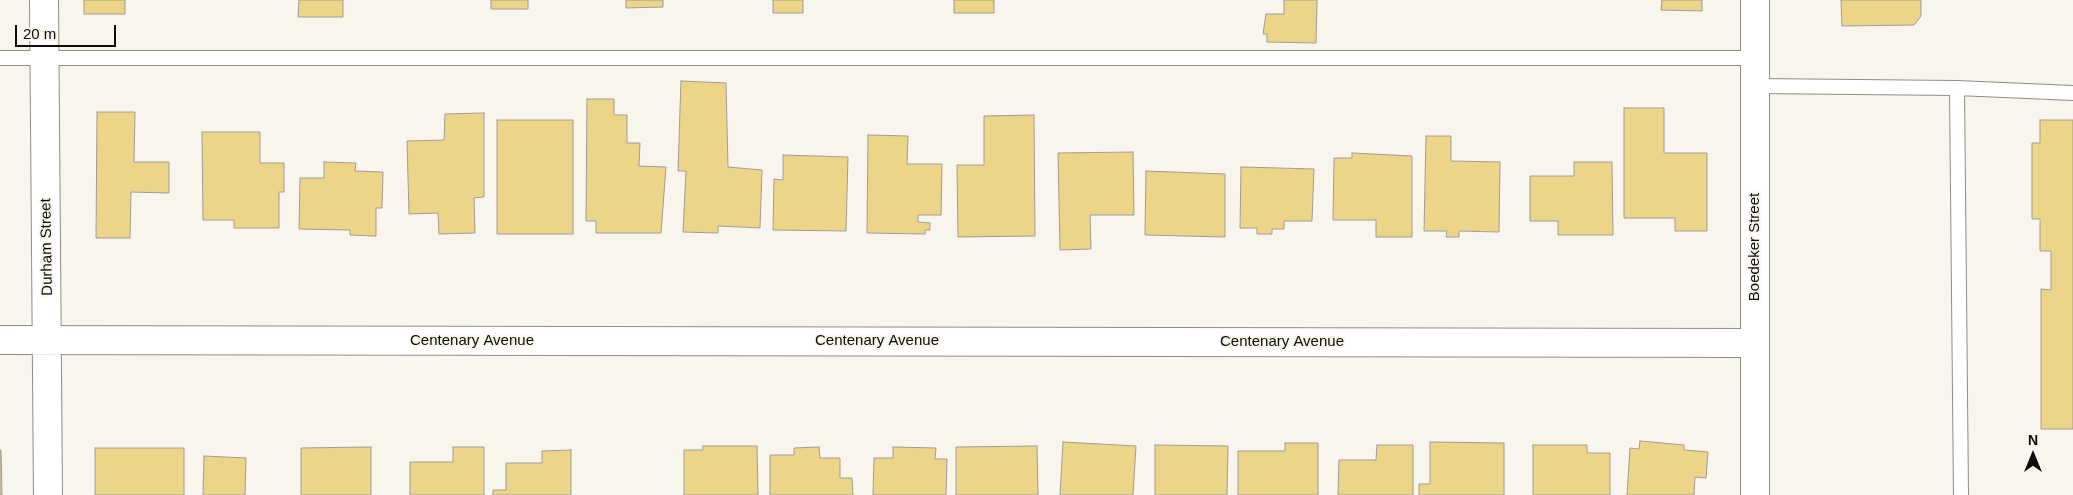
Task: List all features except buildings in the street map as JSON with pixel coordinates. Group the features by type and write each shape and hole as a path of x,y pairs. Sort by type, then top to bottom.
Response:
{"street":[{"name":"Durham Street","path":"44,0 48,495"},
{"name":"Boedeker Street","path":"1755,0 1755,495"},
{"name":"Centenary Avenue","path":"0,340 1754,343"}],"lane":[{"path":"0,58 1755,58"},
{"path":"1756,86 1957,88 2073,93"},
{"path":"1957,88 1961,495"}]}
